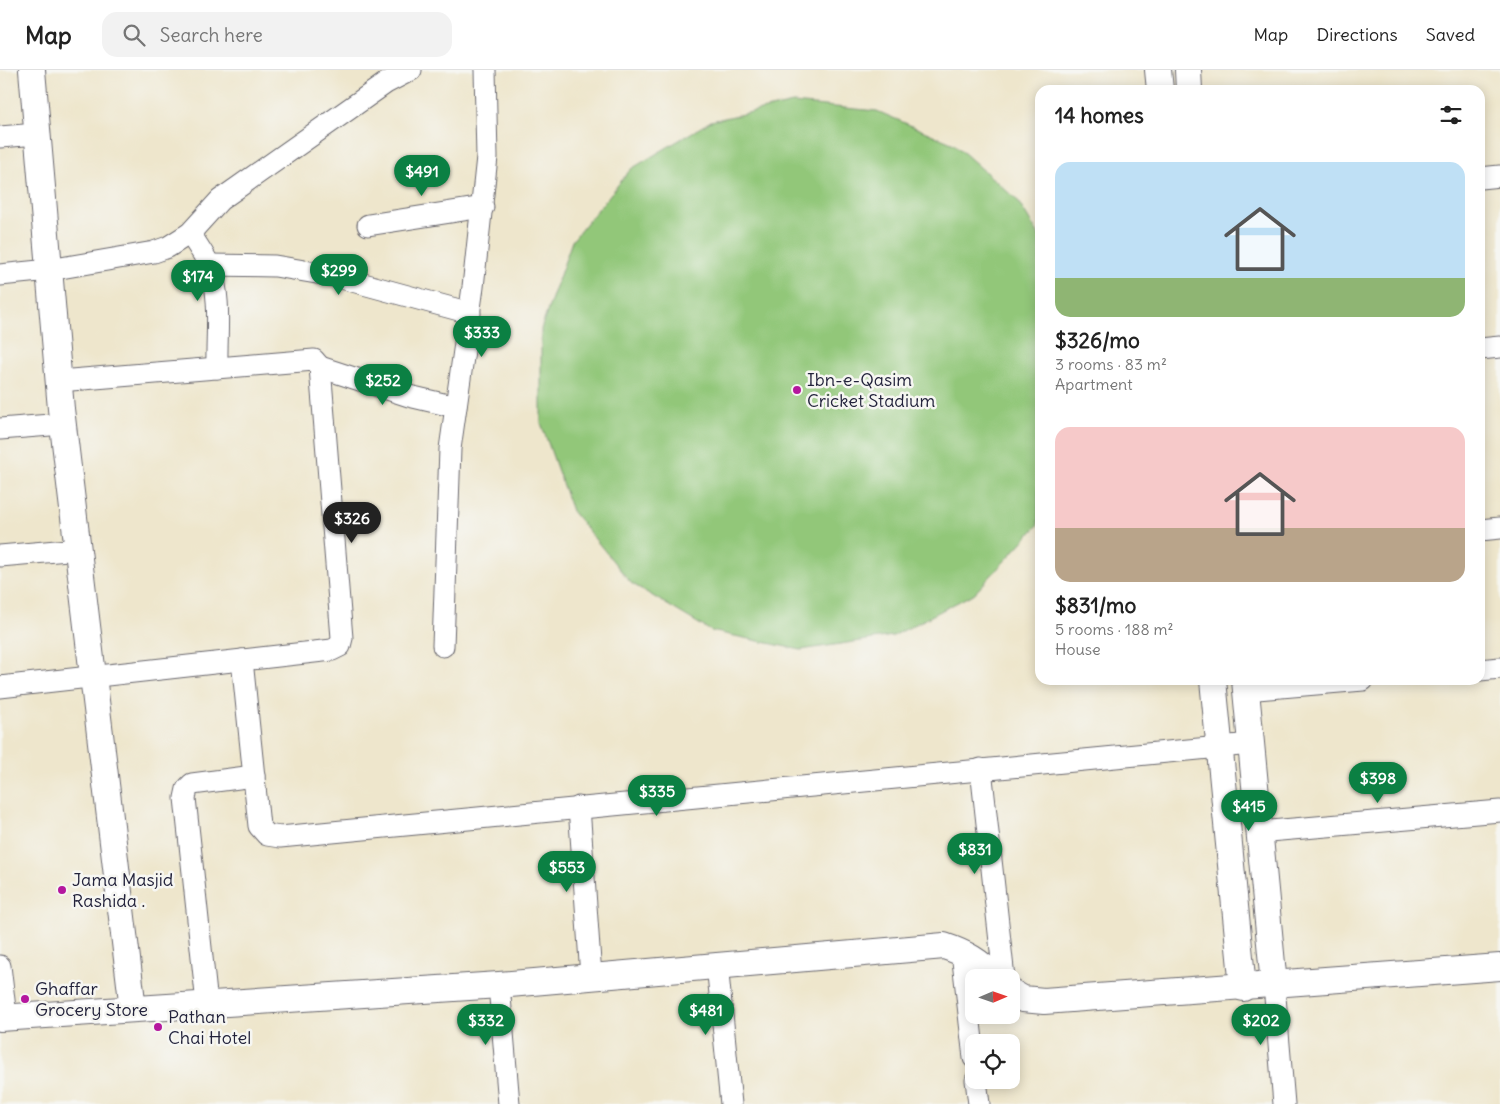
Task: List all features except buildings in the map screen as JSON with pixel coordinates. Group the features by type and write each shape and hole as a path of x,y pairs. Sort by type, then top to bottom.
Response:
{"street":[{"path":"32,70 63,424 95,677 133,1009"},
{"path":"0,275 49,270 154,252 168,247 190,233 220,200 386,83 412,70"},
{"path":"444,646 450,449 470,313 487,157 485,70"},
{"path":"1158,70 1160,85"},
{"path":"1188,70 1189,85"},
{"path":"0,137 37,134"},
{"path":"1485,178 1500,176"},
{"path":"368,225 483,207"},
{"path":"190,233 210,265 216,295 217,368"},
{"path":"210,265 275,266 334,276 470,313"},
{"path":"1485,348 1500,347"},
{"path":"0,687 332,650 340,646 342,638 320,368 314,360 59,380"},
{"path":"320,368 409,396 456,407"},
{"path":"0,429 63,424"},
{"path":"1485,530 1500,528"},
{"path":"0,556 79,548"},
{"path":"242,660 260,826 267,834 280,837 1250,744"},
{"path":"1485,670 1500,668"},
{"path":"1213,685 1243,988"},
{"path":"1245,685 1284,1104"},
{"path":"981,769 1003,969"},
{"path":"207,1004 185,798 187,789 192,784 254,776"},
{"path":"579,807 591,976"},
{"path":"1259,832 1500,811"},
{"path":"0,966 3,1018 499,985 717,964 944,946 962,952 983,963 988,969"},
{"path":"962,952 971,1034"},
{"path":"717,964 731,1104"},
{"path":"1020,996 1044,1001 1243,988 1500,967"},
{"path":"499,985 509,1104"},
{"path":"977,1089 979,1104"}],"green space":[{"path":"793,103 877,111 954,144 1017,200 1035,229 1035,528 975,593 893,636 801,650 711,631 631,583 572,511 541,423 541,329 572,241 631,169 711,121"}],"place":[{"name":"Ibn-e-Qasim Cricket Stadium","path":"797,390"},
{"name":"Jama Masjid Rashida .","path":"62,890"},
{"name":"Ghaffar Grocery Store","path":"25,999"},
{"name":"Pathan Chai Hotel","path":"158,1027"}]}
